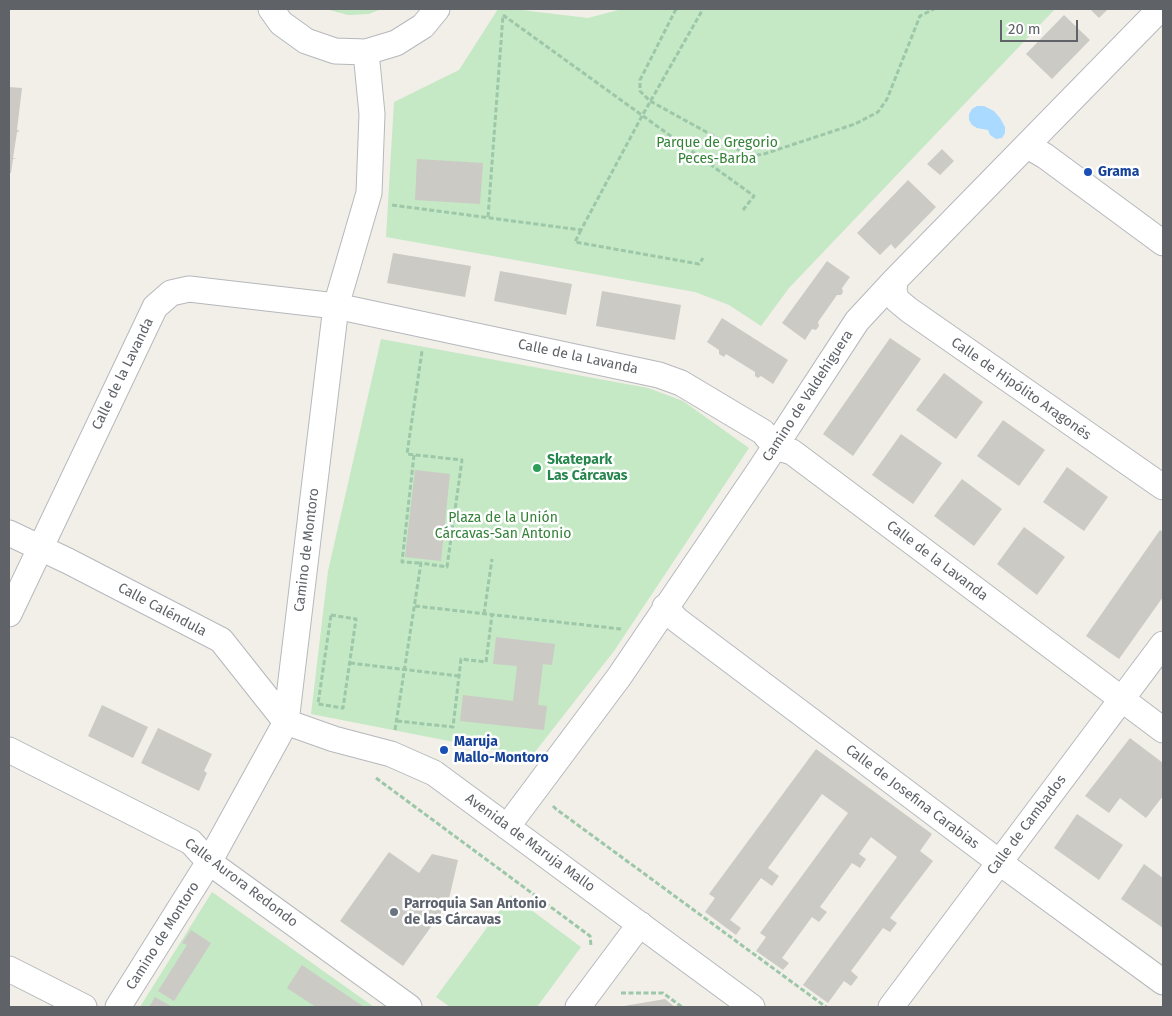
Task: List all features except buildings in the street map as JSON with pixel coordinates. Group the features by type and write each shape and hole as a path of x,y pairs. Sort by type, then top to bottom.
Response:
{"street":[{"path":"271,9 281,23 306,41 335,51 366,52 396,43 423,26 437,9"},
{"name":"Camino de Valdehiguera","path":"507,827 618,677 775,447 858,321 895,280 1160,9"},
{"name":"Camino de Montoro","path":"118,1007 209,862 286,722 336,306 368,193 372,114 366,52"},
{"path":"1025,148 1033,149 1045,156 1163,243"},
{"name":"Calle de Hipólito Aragonés","path":"895,280 894,292 897,300 908,310 1163,488"},
{"name":"Calle de la Lavanda","path":"9,614 155,308 171,293 189,289 336,306 659,375 681,383 763,432 775,447 792,452 1163,730"},
{"name":"Calle Caléndula","path":"9,533 68,560 221,640 286,722"},
{"name":"Calle de Josefina Carabias","path":"665,607 677,620 999,862 1163,982"},
{"name":"Calle de Cambados","path":"891,1007 1123,700 1163,644"},
{"name":"Avenida de Maruja Mallo","path":"286,722 334,739 391,754 434,773 752,1007"},
{"name":"Calle Aurora Redondo","path":"9,750 191,842 209,862 409,1007"},
{"path":"578,1007 640,924"},
{"path":"9,969 84,1007"}],"path":[{"path":"676,9 640,80 640,91 650,101 750,156 773,151 855,124 878,112 887,99 920,16 934,9"},
{"path":"703,9 650,101 575,242 699,264 703,258"},
{"path":"488,217 503,15 754,196 743,210"},
{"path":"384,204 581,230"},
{"path":"414,455 402,562 447,567 462,460 407,454 423,346"},
{"path":"484,614 492,559"},
{"path":"395,730 422,564"},
{"path":"415,606 628,630"},
{"path":"331,615 356,619 350,663 344,708 318,704 331,615"},
{"path":"397,721 453,727 461,659 486,662 492,615"},
{"path":"350,663 459,676"},
{"path":"371,775 590,936 592,949"},
{"path":"552,803 556,809 826,1007"},
{"path":"616,1000 621,992 663,993 682,1007"}],"green space":[{"path":"326,9 381,9 369,14 348,15"},
{"name":"Parque de Gregorio Peces-Barba","path":"498,9 588,18 622,9 1055,9 789,288 761,326 729,305 695,292 386,237 394,102 459,70"},
{"name":"Plaza de la Unión Cárcavas-San Antonio","path":"381,339 648,388 683,401 749,448 614,651 531,757 311,714 328,571"},
{"path":"212,892 374,1007 140,1007"},
{"path":"511,895 581,947 537,1007 450,1007 436,997"}],"water":[{"path":"977,106 984,106 994,111 1000,118 1005,127 1005,133 1002,138 996,139 990,135 988,130 972,125 969,120 969,114"}],"place":[{"name":"Grama","path":"1088,172"},
{"name":"Skatepark Las Cárcavas","path":"537,468"},
{"name":"Maruja Mallo-Montoro","path":"444,750"},
{"name":"Parroquia San Antonio de las Cárcavas","path":"394,912"}]}
